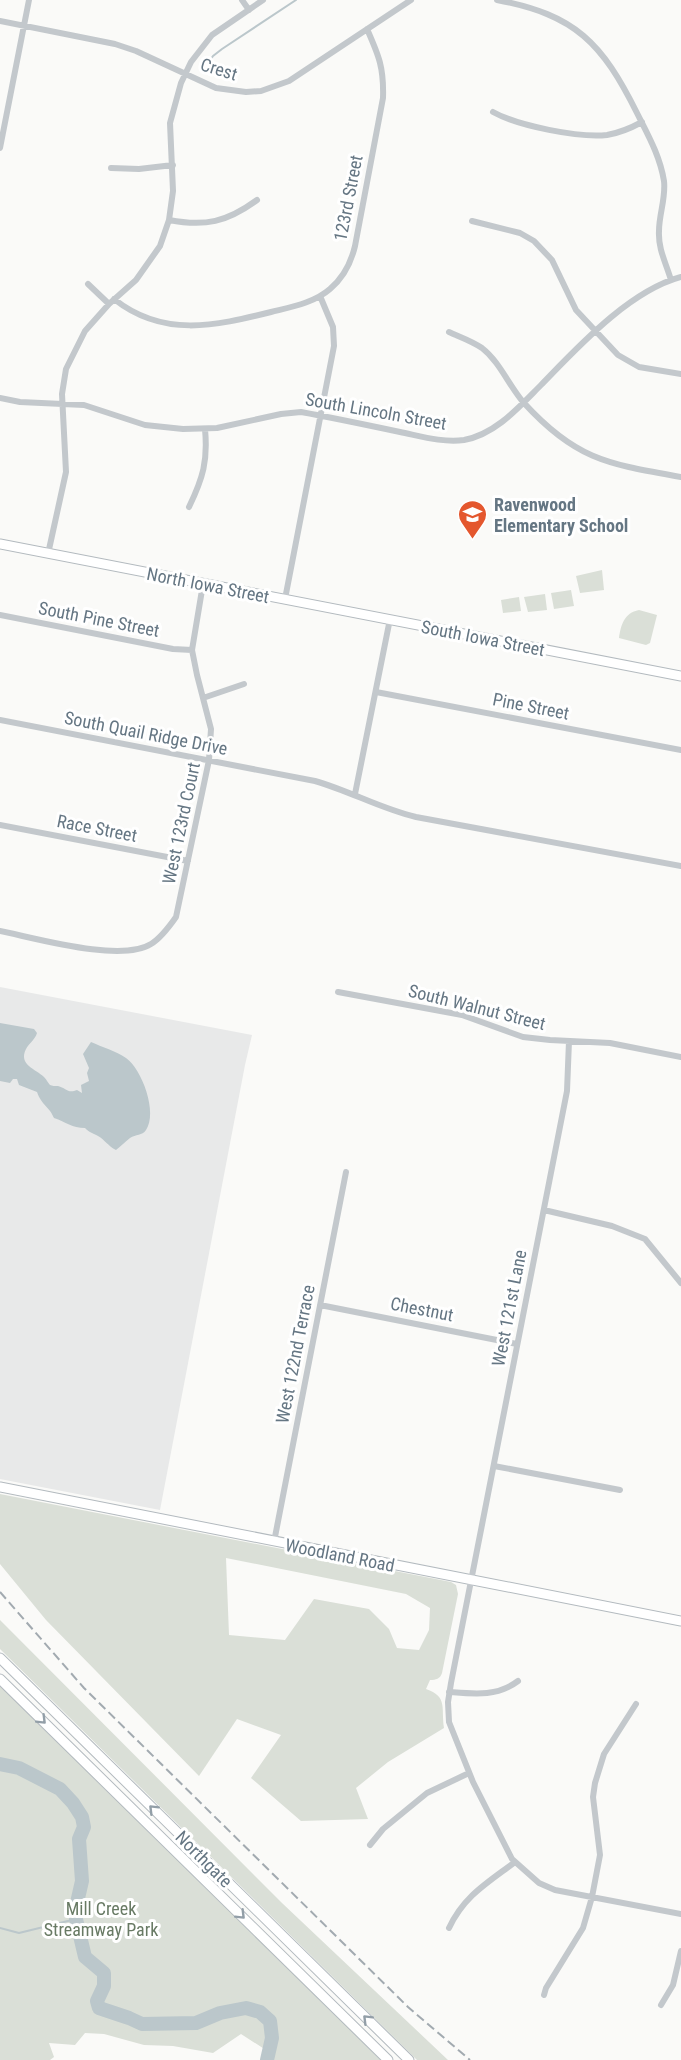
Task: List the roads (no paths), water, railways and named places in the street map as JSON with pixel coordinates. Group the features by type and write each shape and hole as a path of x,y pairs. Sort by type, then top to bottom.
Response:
{"main road":[{"name":"North Iowa Street","path":"0,544 285,599"},
{"name":"South Iowa Street","path":"285,599 681,676"},
{"name":"Woodland Road","path":"0,1487 681,1621"},
{"name":"Northgate","path":"0,1658 409,2060"},
{"name":"Northgate","path":"0,1678 388,2060"}],"street":[{"path":"0,148 29,0"},
{"path":"242,0 249,10"},
{"path":"48,554 66,472 62,403 66,369 85,331 111,302 136,280 160,246 169,220 173,191 170,123 174,103 185,74 212,35 263,0"},
{"name":"Crest","path":"0,21 115,44 136,51 216,88 246,92 261,91 289,81 411,0"},
{"path":"497,0 516,2 545,12 573,26 598,49 621,81 661,167 664,192 658,230 659,243 672,280"},
{"name":"123rd Street","path":"321,296 330,290 343,275 352,256 383,98 384,79 381,60 367,29"},
{"path":"493,112 525,124 588,135 615,133 642,122"},
{"path":"111,168 139,169 173,165"},
{"path":"169,220 206,224 232,216 257,200"},
{"path":"472,221 520,233 534,241 552,260 576,310 629,362 654,371 681,374"},
{"name":"South Lincoln Street","path":"0,398 95,408 145,424 183,429 229,426 290,412 320,415 436,439 463,440 493,428 509,417 642,293 681,277"},
{"path":"88,284 111,302 149,320 176,325 201,326 231,322 300,304 321,296"},
{"name":"North Iowa Street","path":"285,599 335,337 330,316 321,296"},
{"path":"449,332 469,340 482,349 524,402 561,438 585,454 622,467 681,477"},
{"path":"189,507 204,469 207,448 205,429"},
{"name":"West 123rd Court","path":"0,931 92,949 123,952 150,944 166,931 176,918 209,760 211,729 196,675 192,650 203,584"},
{"name":"South Pine Street","path":"0,615 173,649 192,650"},
{"path":"355,794 390,620"},
{"path":"203,698 244,684"},
{"name":"Pine Street","path":"376,692 681,750"},
{"name":"South Quail Ridge Drive","path":"0,720 325,784 355,794 380,807 416,817 681,866"},
{"name":"Race Street","path":"0,825 188,861"},
{"name":"South Walnut Street","path":"339,992 462,1015 523,1037 610,1043 681,1057"},
{"name":"West 121st Lane","path":"515,1862 469,1773 449,1722 449,1692 567,1091 569,1041"},
{"name":"West 122nd Terrace","path":"274,1542 346,1172"},
{"path":"544,1210 612,1226 645,1239 681,1283"},
{"name":"Chestnut","path":"320,1305 517,1344"},
{"path":"494,1466 620,1490"},
{"path":"449,1692 480,1694 496,1692 507,1689 518,1681"},
{"path":"544,1995 583,1928 600,1855 593,1797 595,1783 604,1755 636,1704"},
{"path":"370,1845 383,1829 427,1793 469,1773"},
{"path":"449,1928 458,1909 467,1899 515,1862 540,1883 555,1890 681,1914"},
{"path":"661,2005 673,1985 681,1951"}],"waterway":[{"path":"209,62 222,49 296,0"},
{"path":"0,1764 19,1768 60,1789 82,1817 84,1827 79,1839 82,1881 76,1907 76,1919 85,1957 104,1973 104,1986 97,2001 99,2008 142,2024 196,2023 220,2013 246,2008 260,2012 270,2021 272,2038 267,2060"},
{"path":"0,1928 19,1933 76,1919"}],"railway":[{"path":"0,1592 84,1688 408,2007 470,2060"}],"place":[{"name":"Ravenwood Elementary School","path":"473,540"}],"park label":[{"name":"Mill Creek Streamway Park","path":"101,1918"}]}
